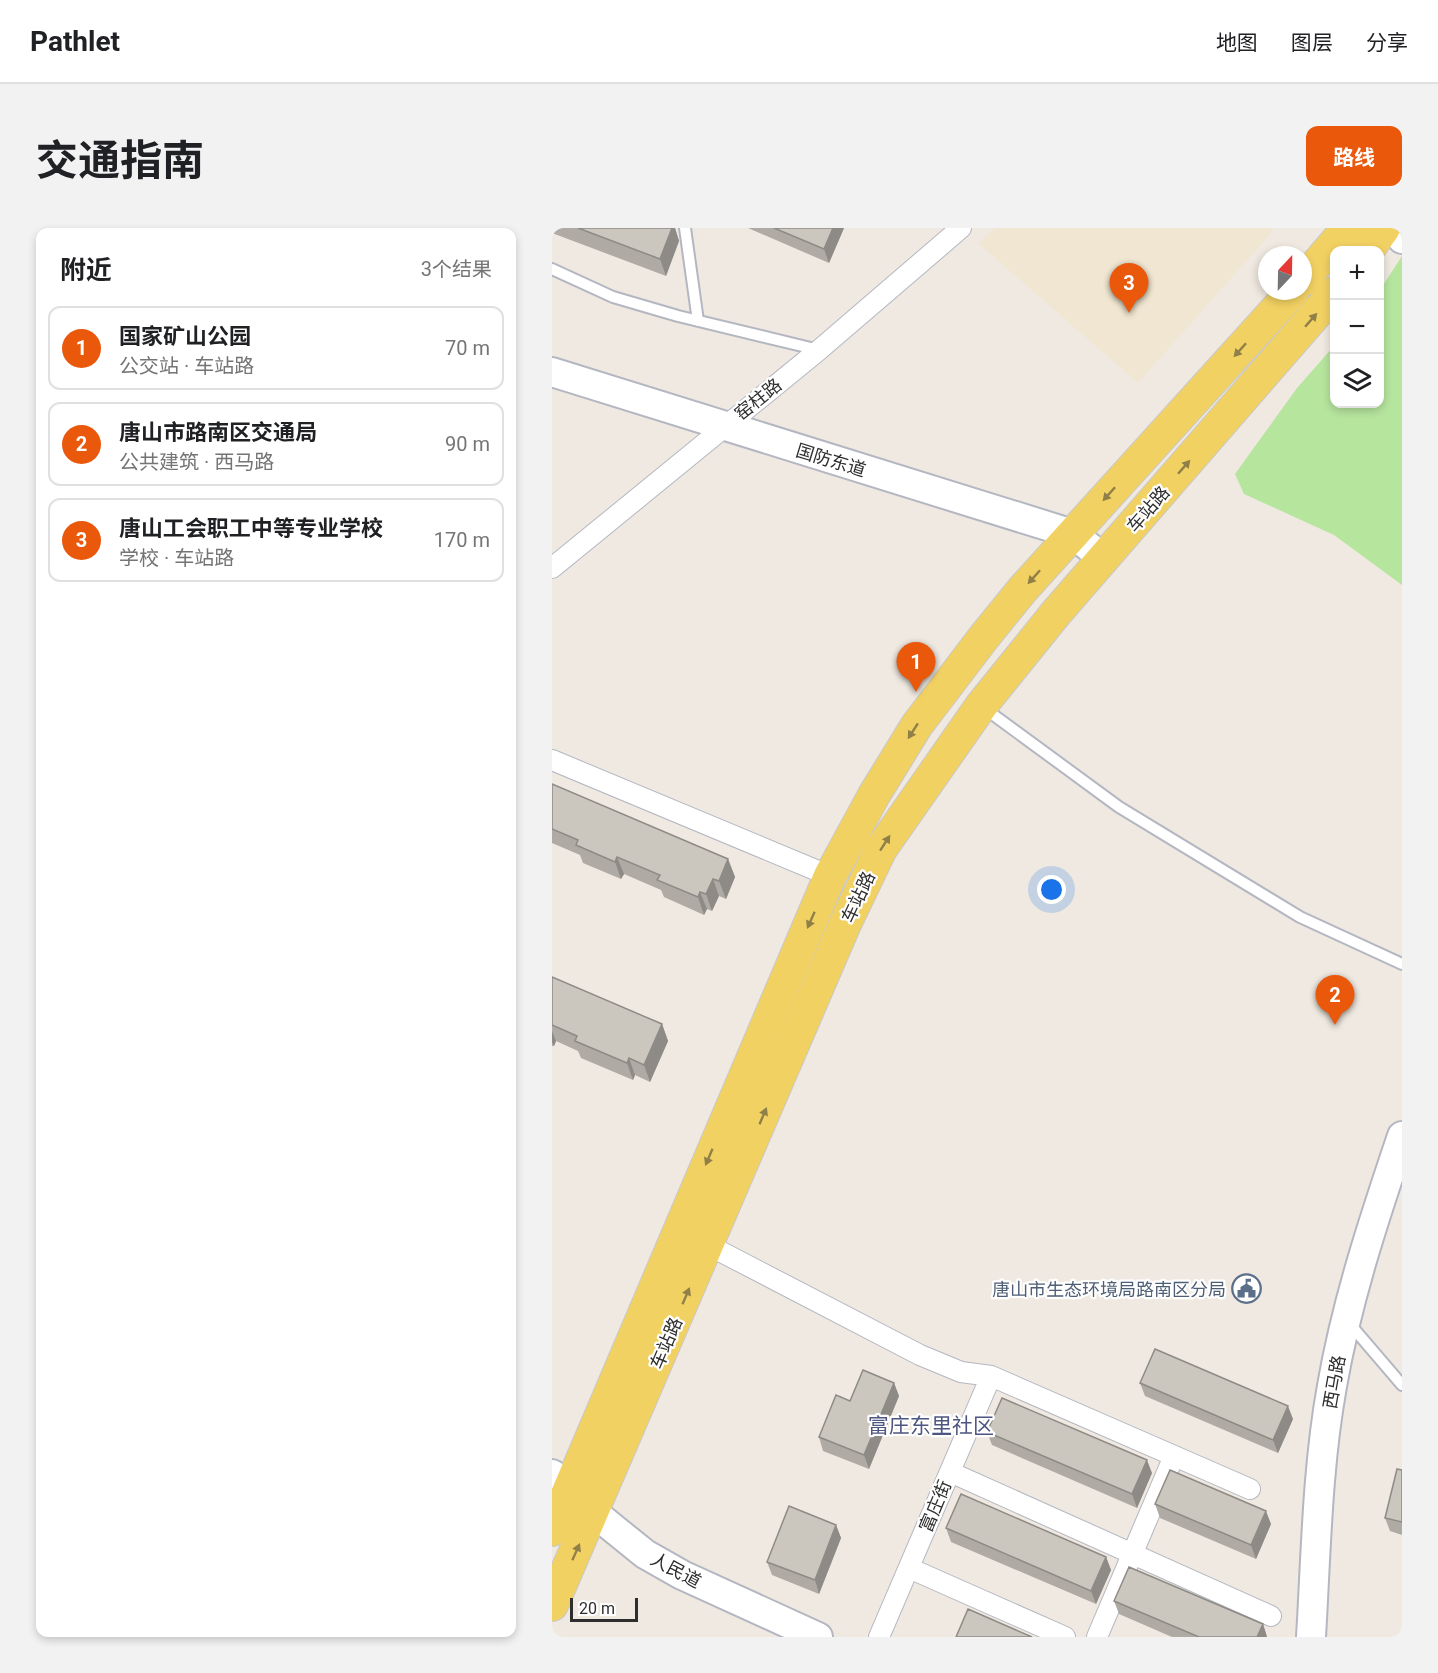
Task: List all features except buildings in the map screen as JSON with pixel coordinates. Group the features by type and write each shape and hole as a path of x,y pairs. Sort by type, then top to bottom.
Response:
{"main road":[{"path":"1312,270 1348,228"},
{"path":"1371,246 1384,228"},
{"name":"车站路","path":"552,1605 845,924 880,849 981,706 1056,613 1330,299"},
{"name":"车站路","path":"552,1530 561,1480 830,876 874,795 916,725 1016,597 1285,300"}],"street":[{"name":"窑柱路","path":"552,568 819,350 961,228"},
{"path":"1395,228 1402,238"},
{"name":"国防东道","path":"552,372 1073,534 1104,559"},
{"path":"552,760 830,876"},
{"name":"西马路","path":"1311,1637 1320,1488 1331,1388 1359,1265 1402,1136"},
{"path":"708,1245 920,1354 961,1372 991,1376 1250,1489"},
{"name":"富庄街","path":"879,1637 991,1376"},
{"path":"1097,1637 1174,1456"},
{"path":"950,1472 1271,1616"},
{"name":"人民道","path":"561,1480 593,1512 645,1554 788,1631 818,1637"},
{"path":"909,1568 1065,1637"}],"lane":[{"path":"682,232 698,321"},
{"path":"552,269 614,297 698,321 819,350"},
{"path":"981,706 1119,807 1300,917 1402,964"},
{"path":"1347,1320 1402,1385"}],"shaded area":[{"path":"996,228 1272,228 1272,232 1138,383 978,243"}],"green space":[{"path":"1402,256 1402,585 1334,535 1244,494 1235,474 1297,388 1330,351 1330,408 1384,408 1384,284"}],"place":[{"name":"唐山工会职工中等专业学校","path":"1129,313"},
{"name":"国家矿山公园","path":"916,692"},
{"name":"唐山市路南区交通局","path":"1335,1025"},
{"name":"唐山市生态环境局路南区分局","path":"1247,1289"}],"district":[{"name":"富庄东里社区","path":"931,1426"}]}
